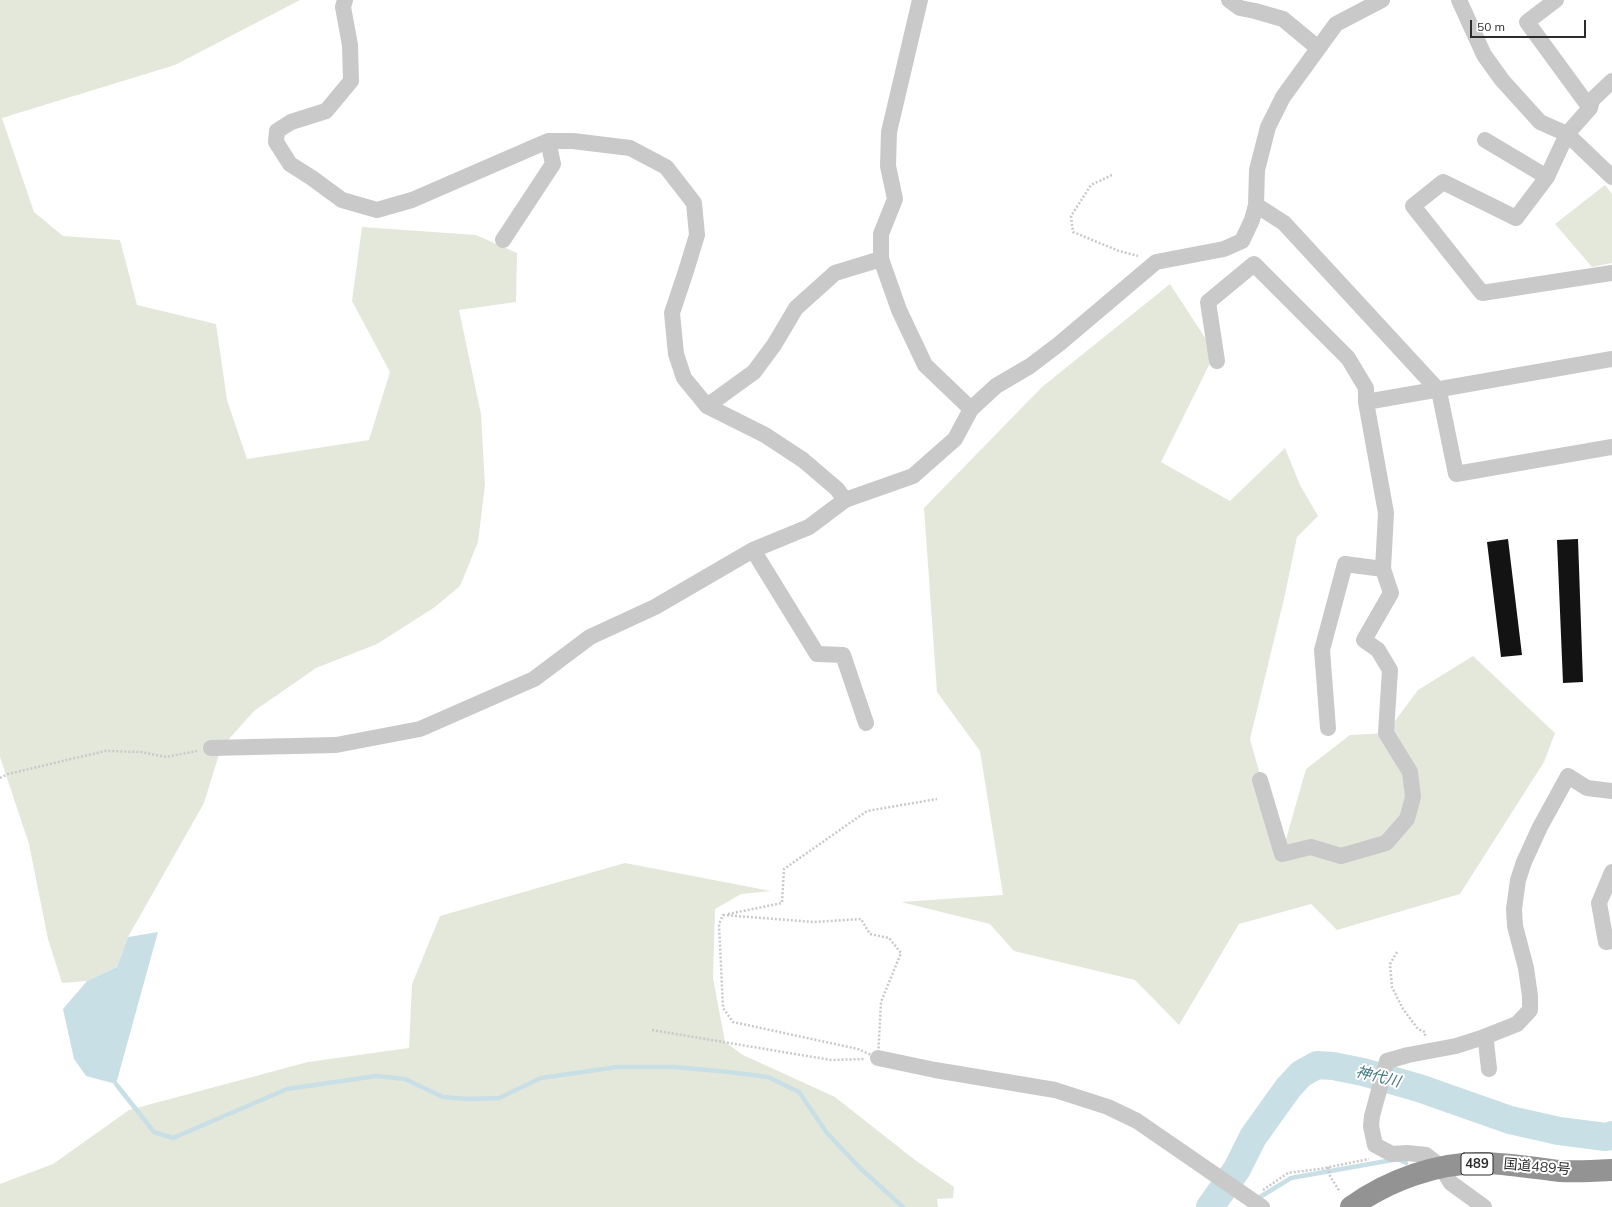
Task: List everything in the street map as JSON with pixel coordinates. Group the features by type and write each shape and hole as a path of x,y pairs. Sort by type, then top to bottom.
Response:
{"highway":[{"name":"国道489号","path":"1346,1200 1368,1196 1397,1181 1441,1167 1483,1163 1562,1171 1612,1170"}],"street":[{"path":"345,0 343,7 350,45 351,81 326,111 291,122 277,131 276,142 290,164 342,200 377,210 412,200 548,141 573,141 630,148 666,167 694,203 697,235 672,313 676,354 684,378 707,406 765,435 803,460 837,489 845,500"},
{"path":"920,0 889,132 888,166 896,199 881,234 881,260 899,310 925,365 971,409"},
{"path":"1229,0 1240,8 1255,10 1283,19 1318,48"},
{"path":"211,748 336,745 420,730 534,679 590,637 655,607 753,550 809,527 845,500 913,476 955,438 971,409 996,386 1030,366 1059,344 1156,262 1224,249 1242,241 1252,220 1256,205 1257,170 1268,127 1283,97 1336,24 1382,0"},
{"path":"1460,0 1484,54 1502,80 1540,122 1567,134 1612,177"},
{"path":"1556,0 1527,22 1590,108"},
{"path":"1612,81 1592,100 1590,108 1567,134 1547,177 1516,218 1443,182 1414,206 1482,293 1612,273"},
{"path":"1485,140 1547,177"},
{"path":"503,240 553,164 548,141"},
{"path":"1256,205 1284,223 1439,391 1456,474 1612,447"},
{"path":"707,406 754,372 774,345 796,308 835,273 881,260"},
{"path":"1217,361 1208,302 1254,264 1348,358 1366,388 1366,402 1386,513 1384,569 1391,593 1364,640 1378,650 1390,670 1386,734 1410,772 1413,797 1407,819 1386,843 1341,856 1311,847 1282,854 1260,780"},
{"path":"1366,402 1439,391 1612,359"},
{"path":"753,550 817,654 843,655 866,723"},
{"path":"1328,728 1322,650 1346,564 1384,569"},
{"path":"1484,1207 1451,1183 1441,1167 1426,1155 1407,1153 1392,1154 1375,1145 1371,1126 1372,1116 1387,1061 1456,1046 1517,1024 1530,1010 1530,996 1526,968 1515,926 1514,910 1518,880 1524,862 1540,827 1568,776 1587,788 1612,791"},
{"path":"1612,872 1599,903 1606,942 1612,941"},
{"path":"1484,1036 1489,1069"},
{"path":"878,1058 935,1070 1055,1090 1108,1107 1137,1121 1250,1198"}],"path":[{"path":"1112,175 1091,185 1071,216 1074,232 1119,251 1156,262"},
{"path":"0,778 8,774 106,751 141,752 166,757 211,748"},
{"path":"723,915 782,903 784,869 867,811 937,799"},
{"path":"723,915 719,924 723,1008 733,1022 858,1049 878,1058"},
{"path":"723,915 814,922 860,919 870,934 889,938 901,953 882,1002 878,1058"},
{"path":"1397,952 1390,964 1392,987 1403,1010 1418,1029 1425,1032 1424,1052"},
{"path":"652,1030 831,1060 878,1058"},
{"path":"1250,1198 1288,1173 1328,1168 1392,1154"},
{"path":"1328,1168 1330,1176 1346,1200"}],"shaded area":[{"path":"0,0 300,0 175,65 2,118 34,212 63,236 120,240 137,305 216,324 227,400 247,459 369,440 390,372 352,301 362,227 476,235 517,253 516,302 459,310 481,414 485,485 478,542 460,586 435,607 377,644 316,668 254,711 221,748 204,803 128,937 117,967 87,981 62,983 48,939 29,844 0,757"},
{"path":"1605,185 1612,194 1612,263 1592,267 1555,224"},
{"path":"1170,284 1215,353 1161,462 1230,501 1285,448 1300,485 1318,516 1297,537 1284,599 1250,739 1282,853 1306,769 1350,735 1386,733 1418,690 1473,656 1555,733 1544,762 1460,894 1337,930 1311,904 1239,924 1179,1025 1135,980 1014,951 990,924 901,902 1003,895 980,751 937,692 924,508 1042,387"},
{"path":"625,863 771,891 741,894 715,909 713,978 725,1042 743,1055 835,1097 915,1160 954,1187 953,1198 937,1199 938,1207 0,1207 0,1184 53,1164 129,1110 308,1062 409,1048 412,984 440,916"}],"water":[{"path":"158,932 116,1084 86,1076 74,1059 63,1009 87,981 117,967 128,937"}],"building":[{"path":"1508,539 1522,655 1501,657 1487,542"},
{"path":"1578,539 1583,682 1563,683 1557,540"}],"waterway":[{"name":"神代川","path":"1210,1207 1237,1169 1253,1137 1288,1088 1301,1074 1317,1065 1333,1066 1363,1072 1419,1088 1510,1120 1559,1131 1606,1137 1612,1135"},
{"path":"116,1084 154,1132 173,1138 287,1089 376,1076 405,1079 443,1097 467,1099 499,1098 541,1078 617,1067 675,1067 768,1077 799,1092 827,1133 860,1168 903,1207"},
{"path":"1260,1197 1291,1178 1398,1159 1406,1163"}]}
